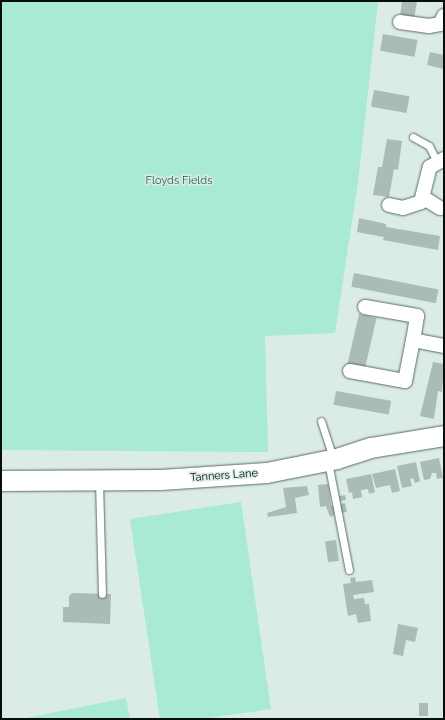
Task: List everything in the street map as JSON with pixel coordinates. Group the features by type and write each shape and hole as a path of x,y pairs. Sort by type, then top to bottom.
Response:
{"main road":[{"name":"Tanners Lane","path":"1,481 161,480 267,473 331,460 371,448 444,436"}],"street":[{"path":"400,22 429,26 440,24 444,16"},
{"path":"389,205 402,208 421,202 424,198 427,175 430,167 441,160"},
{"path":"424,198 440,208"},
{"path":"350,371 405,381 417,316 365,307"},
{"path":"413,340 444,346"}],"lane":[{"path":"413,137 429,146 441,160"},
{"path":"321,421 331,460 349,570"},
{"path":"98,480 102,594"}],"green space":[{"name":"Floyds Fields","path":"1,1 378,1 358,182 335,333 265,336 268,452 1,450"},
{"path":"241,502 271,709 202,719 160,719 130,519"},
{"path":"126,698 130,719 21,719"}],"building":[{"path":"402,1 417,1 414,19 400,17"},
{"path":"383,34 417,40 415,57 380,51"},
{"path":"430,52 444,55 444,69 427,65"},
{"path":"374,90 409,96 407,113 371,107"},
{"path":"387,139 402,141 398,170 394,169 389,197 373,195 378,167 382,167"},
{"path":"359,218 386,224 386,227 440,236 438,250 383,240 384,237 357,232"},
{"path":"354,273 438,289 436,303 351,287"},
{"path":"359,314 377,318 365,370 347,366"},
{"path":"433,362 444,364 442,392 438,391 434,419 420,416"},
{"path":"336,391 391,401 389,415 334,405"},
{"path":"439,458 443,478 437,479 436,473 432,473 430,479 424,480 420,462"},
{"path":"416,462 420,481 415,483 413,478 410,479 412,486 402,488 397,466"},
{"path":"395,469 400,491 392,493 390,485 376,488 372,474"},
{"path":"371,474 375,492 369,494 368,489 361,490 362,497 353,499 352,492 349,493 346,479"},
{"path":"328,484 331,506 334,505 335,515 330,517 326,506 320,507 318,485"},
{"path":"307,486 309,495 295,498 297,513 268,517 267,513 286,507 283,488"},
{"path":"345,495 346,500 340,501 339,496"},
{"path":"345,503 347,512 340,513 338,505"},
{"path":"336,540 339,561 328,562 325,542"},
{"path":"355,577 356,582 372,580 374,592 353,595 354,599 364,598 365,604 369,604 371,621 358,623 356,614 348,616 343,584 351,583 350,578"},
{"path":"72,593 111,594 110,624 63,622 63,607 69,607 69,596"},
{"path":"398,624 418,628 415,642 406,640 403,656 393,654"},
{"path":"419,703 428,703 428,716 419,716"}]}
